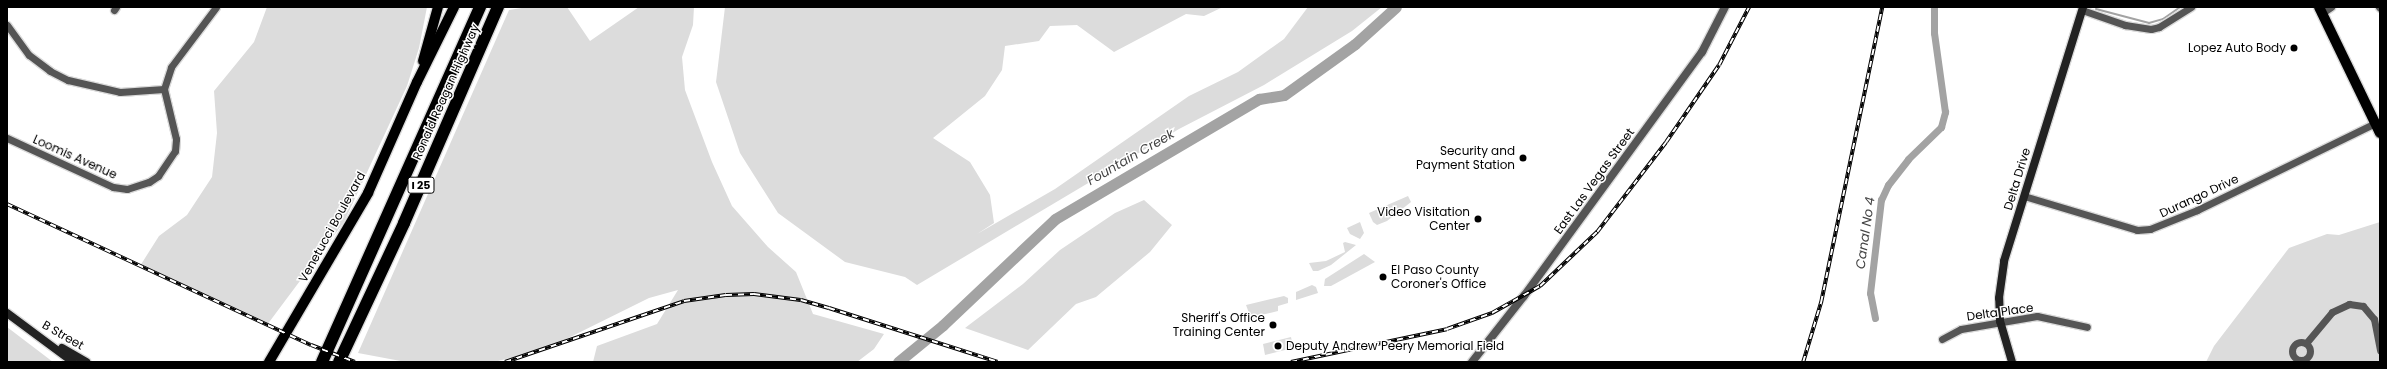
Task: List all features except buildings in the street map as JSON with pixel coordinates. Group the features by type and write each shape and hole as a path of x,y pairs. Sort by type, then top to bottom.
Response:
{"highway":[{"name":"Ronald Reagan Highway","path":"322,362 480,7"},
{"name":"Ronald Reagan Highway","path":"340,362 404,223 498,7"}],"main road":[{"name":"Venetucci Boulevard","path":"417,82 438,7"},
{"name":"Venetucci Boulevard","path":"268,361 340,244 368,193 417,82 454,7"},
{"name":"Delta Drive","path":"2012,362 2000,321 1999,298 2004,261 2083,9"},
{"path":"2321,10 2380,133"},
{"name":"B Street","path":"7,313 73,362"},
{"name":"B Street","path":"28,329 86,362"}],"street":[{"path":"7,25 29,55 50,71 68,80 120,92 164,89 171,67 216,7"},
{"name":"East Las Vegas Street","path":"1472,362 1524,296 1702,52 1725,7"},
{"path":"2083,9 2125,25 2151,29 2159,27 2191,7"},
{"path":"2321,10 2332,7"},
{"name":"Loomis Avenue","path":"7,138 113,187 127,189 139,186 158,176 175,151 176,138 164,89"},
{"name":"Durango Drive","path":"2024,196 2137,230 2150,229 2192,212 2375,123"},
{"path":"2307,342 2332,312 2349,304 2363,306 2374,319 2380,350"},
{"name":"Delta Place","path":"1942,339 1961,329 2000,321 2037,316 2087,327"}],"shaded area":[{"path":"267,7 427,7 419,48 407,86 344,222 267,325 140,266 159,236 187,215 212,177 217,133 214,91 254,42"},
{"path":"528,7 567,7 590,41 639,7 694,7 693,25 682,57 685,90 712,162 732,206 768,247 796,272 813,314 884,334 874,349 857,362 593,362 597,346 657,324 678,290 649,298 546,349 494,362 406,362 358,353 509,10"},
{"path":"725,7 1223,7 1204,16 1186,14 1114,52 1077,25 1050,26 1039,41 1005,46 1002,70 985,96 933,138 970,162 990,195 994,223 977,234 1055,189 1189,96 1238,72 1284,39 1308,7 1382,7 1352,31 1264,85 1179,129 917,285 905,277 845,262 778,213 740,153 716,82"},
{"path":"1408,196 1411,202 1387,221 1377,225 1373,222 1369,213"},
{"path":"1144,200 1172,225 1150,252 1096,297 1076,304 1028,350 965,328 1023,284 1060,250 1115,213"},
{"path":"1360,222 1364,233 1360,239 1350,234 1347,228"},
{"path":"2380,222 2380,362 2206,362 2214,346 2289,248 2327,234 2339,235"},
{"path":"1345,242 1356,245 1331,265 1318,271 1313,271 1309,263 1326,261 1345,252 1343,243"},
{"path":"1364,254 1375,262 1331,286 1324,286 1325,279"},
{"path":"1312,285 1316,287 1318,293 1296,300 1296,292"},
{"path":"1284,296 1288,298 1288,303 1278,306 1278,311 1261,315 1261,319 1252,321 1246,305"},
{"path":"7,327 53,362 7,362"},
{"name":"Deputy Andrew Peery Memorial Field","path":"1291,337 1293,348 1265,355 1263,344"}],"waterway":[{"name":"Fountain Creek","path":"898,362 943,325 1055,219 1259,99 1284,95 1355,44 1396,7"},
{"name":"Canal No 4","path":"1875,318 1870,293 1881,200 1888,185 1908,159 1941,127 1945,112 1934,33 1934,7"},
{"path":"2096,9 2149,23 2163,19 2180,7"}],"railway":[{"path":"1291,362 1447,329 1492,313 1540,286 1597,232 1666,142 1719,65 1749,7"},
{"path":"1803,362 1821,302 1882,7"},
{"path":"7,204 311,345 355,362"},
{"path":"505,362 684,301 726,295 754,294 801,300 998,362"}],"place":[{"name":"Lopez Auto Body","path":"2294,48"},
{"name":"Security and Payment Station","path":"1523,158"},
{"name":"Video Visitation Center","path":"1478,219"},
{"name":"El Paso County Coroner's Office","path":"1383,277"},
{"name":"Sheriff's Office Training Center","path":"1273,325"},
{"name":"Deputy Andrew Peery Memorial Field","path":"1278,346"}]}
